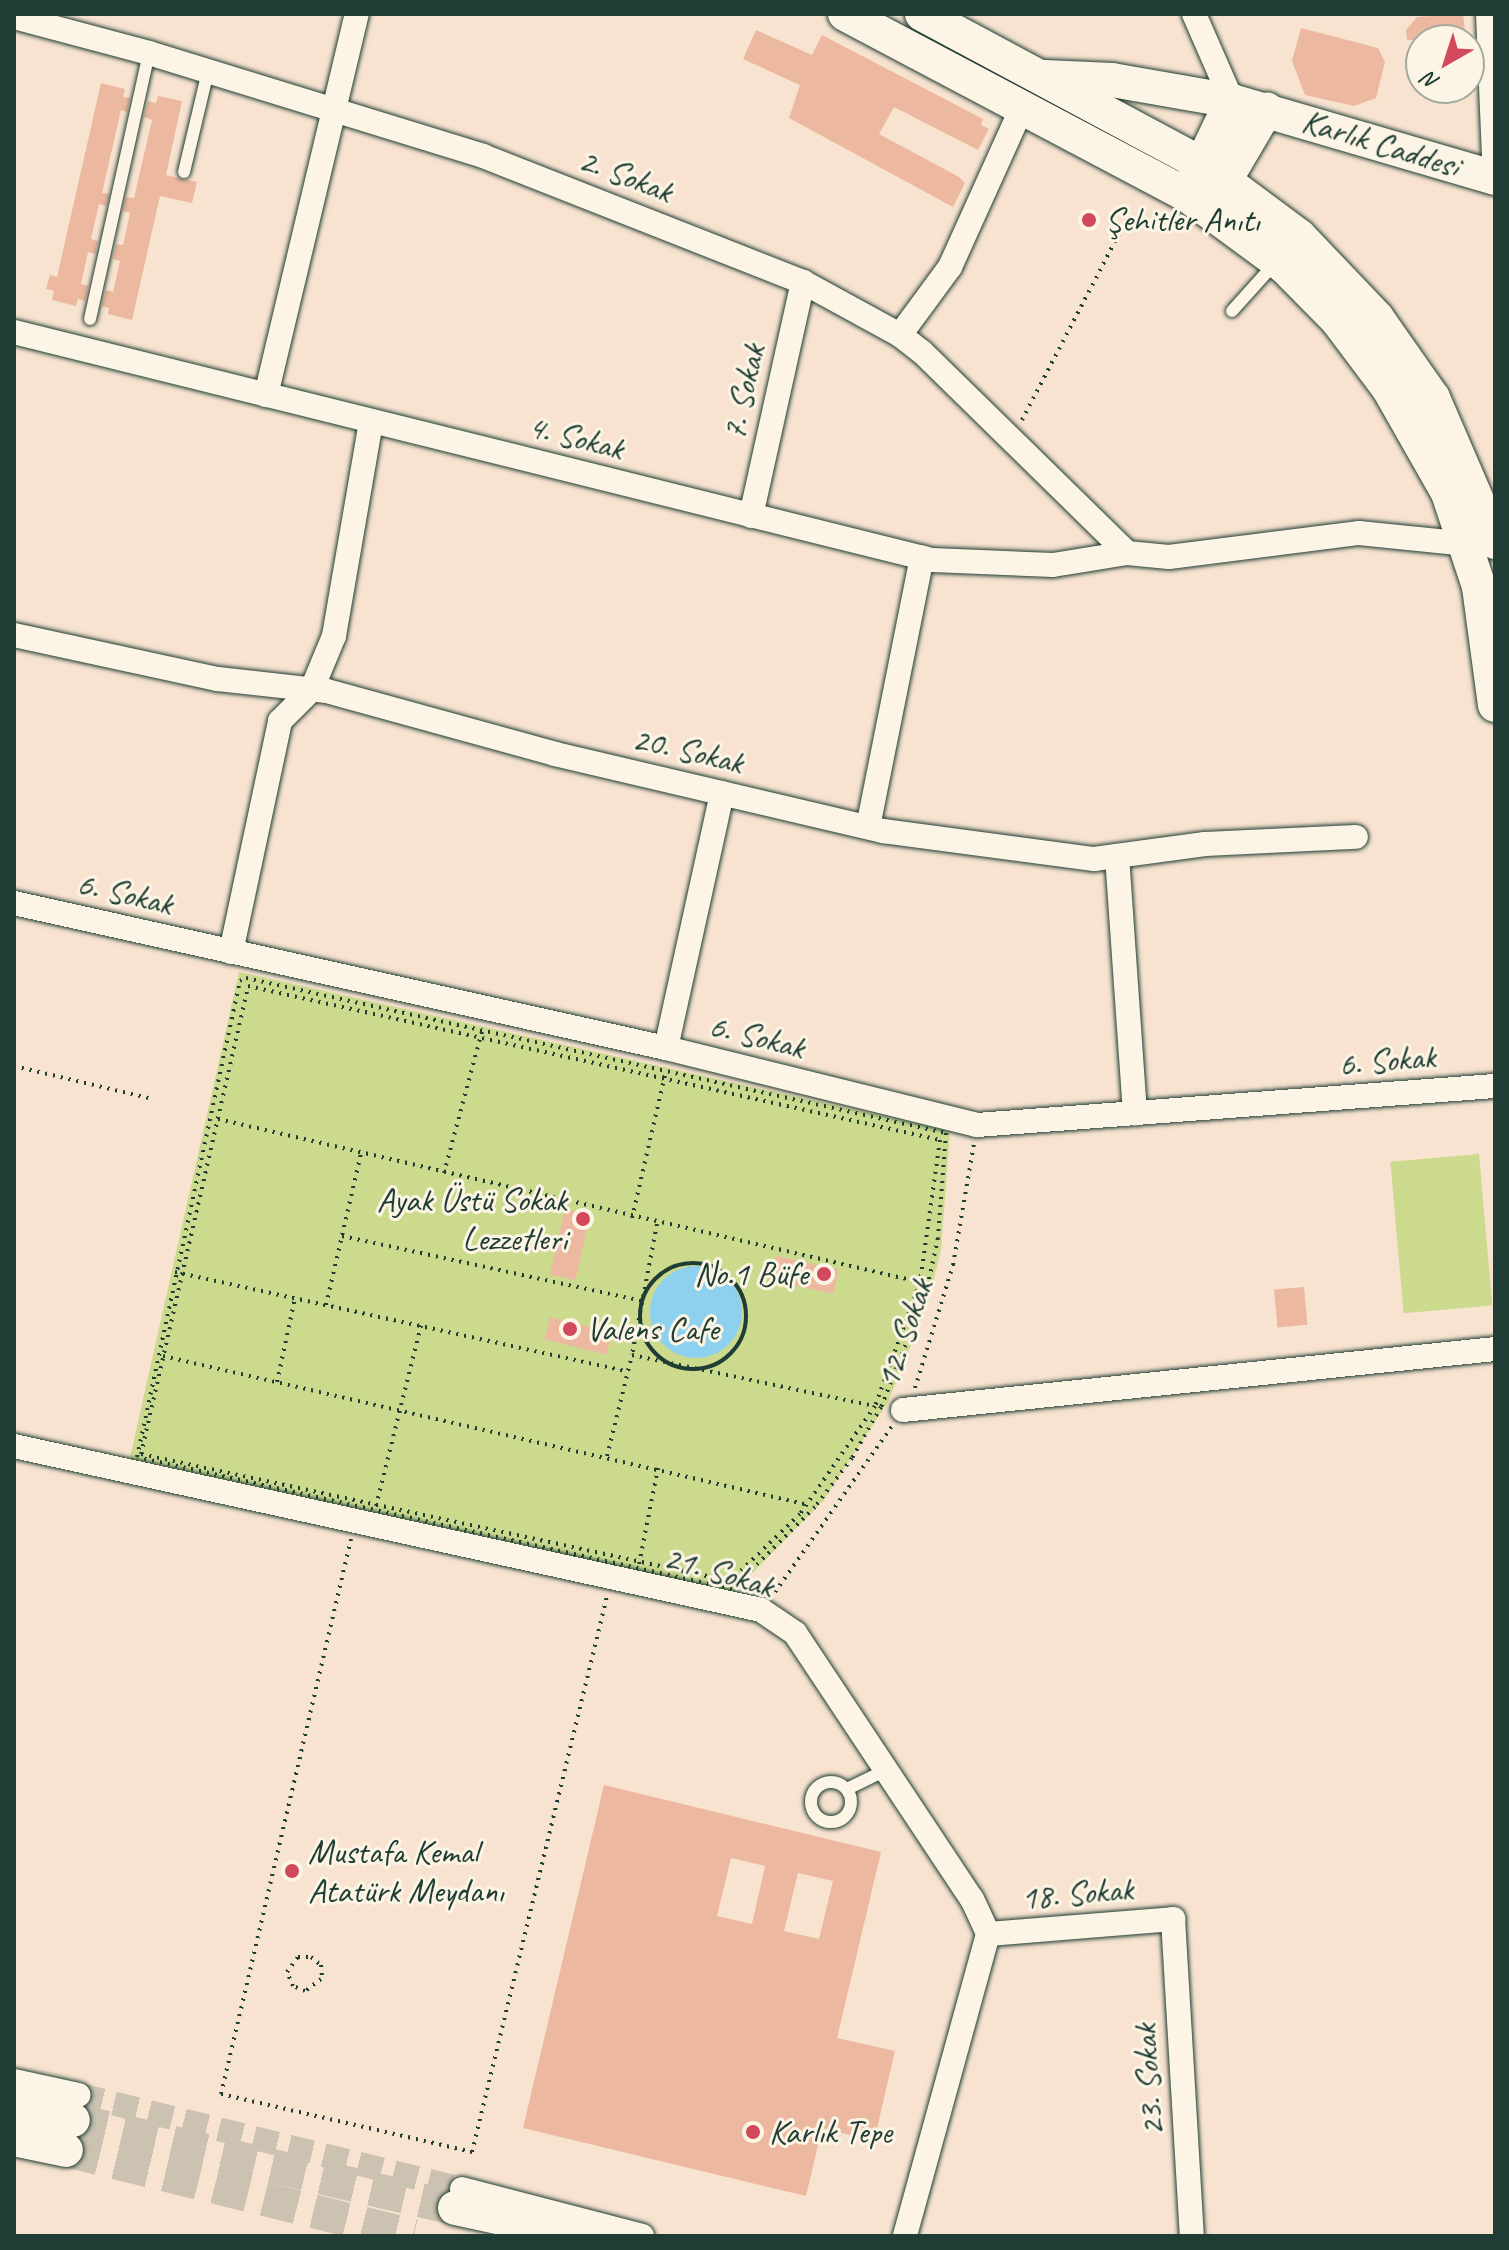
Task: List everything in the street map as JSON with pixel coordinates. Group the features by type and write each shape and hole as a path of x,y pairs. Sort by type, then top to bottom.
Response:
{"main road":[{"path":"845,14 1213,172 1299,236 1344,279 1402,352 1458,449 1481,543 1495,705"},
{"path":"922,14 1028,91 1187,195 1277,260 1338,321 1389,389 1481,543"},
{"name":"Karlık Caddesi","path":"1028,91 1112,80 1232,101 1495,178"},
{"path":"1213,172 1232,101"},
{"path":"1187,195 1213,172 1267,109"},
{"path":"14,2108 73,2122"},
{"path":"14,2139 73,2122"},
{"path":"459,2199 584,2236"}],"street":[{"path":"266,395 337,110 357,14"},
{"path":"1194,14 1232,101"},
{"path":"1488,14 1495,178"},
{"name":"2. Sokak","path":"14,17 149,53 483,156 803,282 900,335 1127,553"},
{"path":"900,335 950,267 1028,91"},
{"name":"7. Sokak","path":"751,516 803,282"},
{"name":"4. Sokak","path":"14,332 922,557 1001,566 1053,565 1127,553 1169,557 1359,533 1481,543"},
{"path":"231,952 280,721 312,689 334,636 371,421"},
{"path":"868,827 922,557"},
{"name":"20. Sokak","path":"14,635 218,679 312,689 868,827 1094,859 1205,844 1356,837"},
{"path":"666,1060 722,793"},
{"path":"1117,856 1135,1113"},
{"name":"6. Sokak","path":"14,903 231,952 666,1060 977,1125 1495,1086"},
{"path":"892,1408 1495,1349"},
{"name":"21. Sokak","path":"14,1446 369,1512 612,1577 761,1610 795,1633 972,1899 988,1934"},
{"name":"18. Sokak","path":"988,1934 1173,1919"},
{"name":"23. Sokak","path":"1173,1919 1192,2236"},
{"path":"905,2236 988,1934"},
{"path":"14,2081 73,2122"},
{"path":"459,2199 642,2236"}],"lane":[{"path":"90,319 149,53"},
{"path":"184,172 208,71"},
{"path":"1232,311 1277,260"},
{"path":"847,1789 888,1769"}],"path":[{"path":"1020,424 1128,216"},
{"path":"160,1356 248,986 940,1140 920,1282 875,1406 807,1505 730,1581 369,1512 141,1454 175,1272 240,981 246,978 482,1031 666,1060 946,1133 938,1238 892,1408 815,1507 732,1589 639,1565"},
{"path":"444,1173 482,1031"},
{"path":"632,1218 665,1079 666,1060"},
{"path":"14,1066 153,1099"},
{"path":"210,1117 657,1224 928,1284"},
{"name":"12. Sokak","path":"761,1610 892,1408 912,1396 953,1265 977,1125"},
{"path":"326,1305 361,1153"},
{"path":"607,1456 632,1355 657,1224"},
{"path":"342,1236 642,1301"},
{"path":"688,1263 723,1273 740,1291 745,1327 733,1350 711,1365 685,1368 652,1349 641,1327 642,1301 664,1271 688,1263"},
{"path":"175,1272 628,1372"},
{"path":"277,1382 295,1298"},
{"path":"421,1326 369,1512 221,2094 472,2152 612,1577"},
{"path":"632,1355 892,1408"},
{"path":"160,1356 607,1456 815,1507"},
{"path":"639,1565 658,1468"},
{"path":"298,1957 311,1957 321,1965 322,1978 305,1991 293,1986 287,1972 298,1957"}],"green space":[{"path":"239,972 950,1131 941,1250 927,1305 888,1402 823,1501 732,1594 129,1462"},
{"path":"1479,1154 1492,1305 1404,1313 1390,1162"}],"water":[{"path":"696,1266 714,1269 729,1279 739,1294 742,1312 739,1330 729,1345 714,1355 696,1358 678,1355 663,1345 653,1330 650,1312 653,1294 663,1279 678,1269"}],"building":[{"path":"1463,14 1464,24 1411,24 1417,17"},
{"path":"1301,28 1378,48 1385,62 1376,98 1354,106 1305,95 1292,61"},
{"path":"756,30 812,55 822,35 983,119 981,125 989,129 978,150 894,107 879,134 959,177 965,183 953,207 789,118 800,85 743,59"},
{"path":"101,83 125,89 123,97 130,98 127,112 121,110 102,193 109,194 106,206 99,204 91,239 98,241 95,254 88,252 81,284 88,286 85,301 78,299 76,306 52,300 54,291 46,289 50,275 57,277"},
{"path":"158,96 182,101 166,175 197,182 192,203 160,196 132,320 108,314 109,308 102,306 106,290 113,292 120,261 113,259 116,244 123,245 130,213 123,211 126,197 134,198 152,120 144,117 148,101 156,103"},
{"path":"565,1209 590,1215 575,1280 550,1274"},
{"path":"776,1256 839,1269 833,1294 771,1280"},
{"path":"1304,1287 1307,1325 1277,1327 1274,1290"},
{"path":"550,1317 612,1332 607,1355 544,1339"},
{"path":"604,1785 881,1852 837,2038 895,2051 874,2141 822,2128 806,2196 523,2128","holes":["731,1858 765,1866 752,1924 717,1916","798,1873 833,1881 819,1939 784,1931"]}],"tunnel":[{"path":"79,2095 462,2189"},
{"path":"73,2120 455,2208"},
{"path":"66,2150 414,2236"}],"place":[{"name":"Şehitler Anıtı","path":"1089,220"},
{"name":"Ayak Üstü Sokak Lezzetleri","path":"583,1219"},
{"name":"No.1 Büfe","path":"824,1274"},
{"name":"Valens Cafe","path":"570,1329"},
{"name":"Mustafa Kemal Atatürk Meydanı","path":"292,1871"},
{"name":"Karlık Tepe","path":"753,2132"}]}
